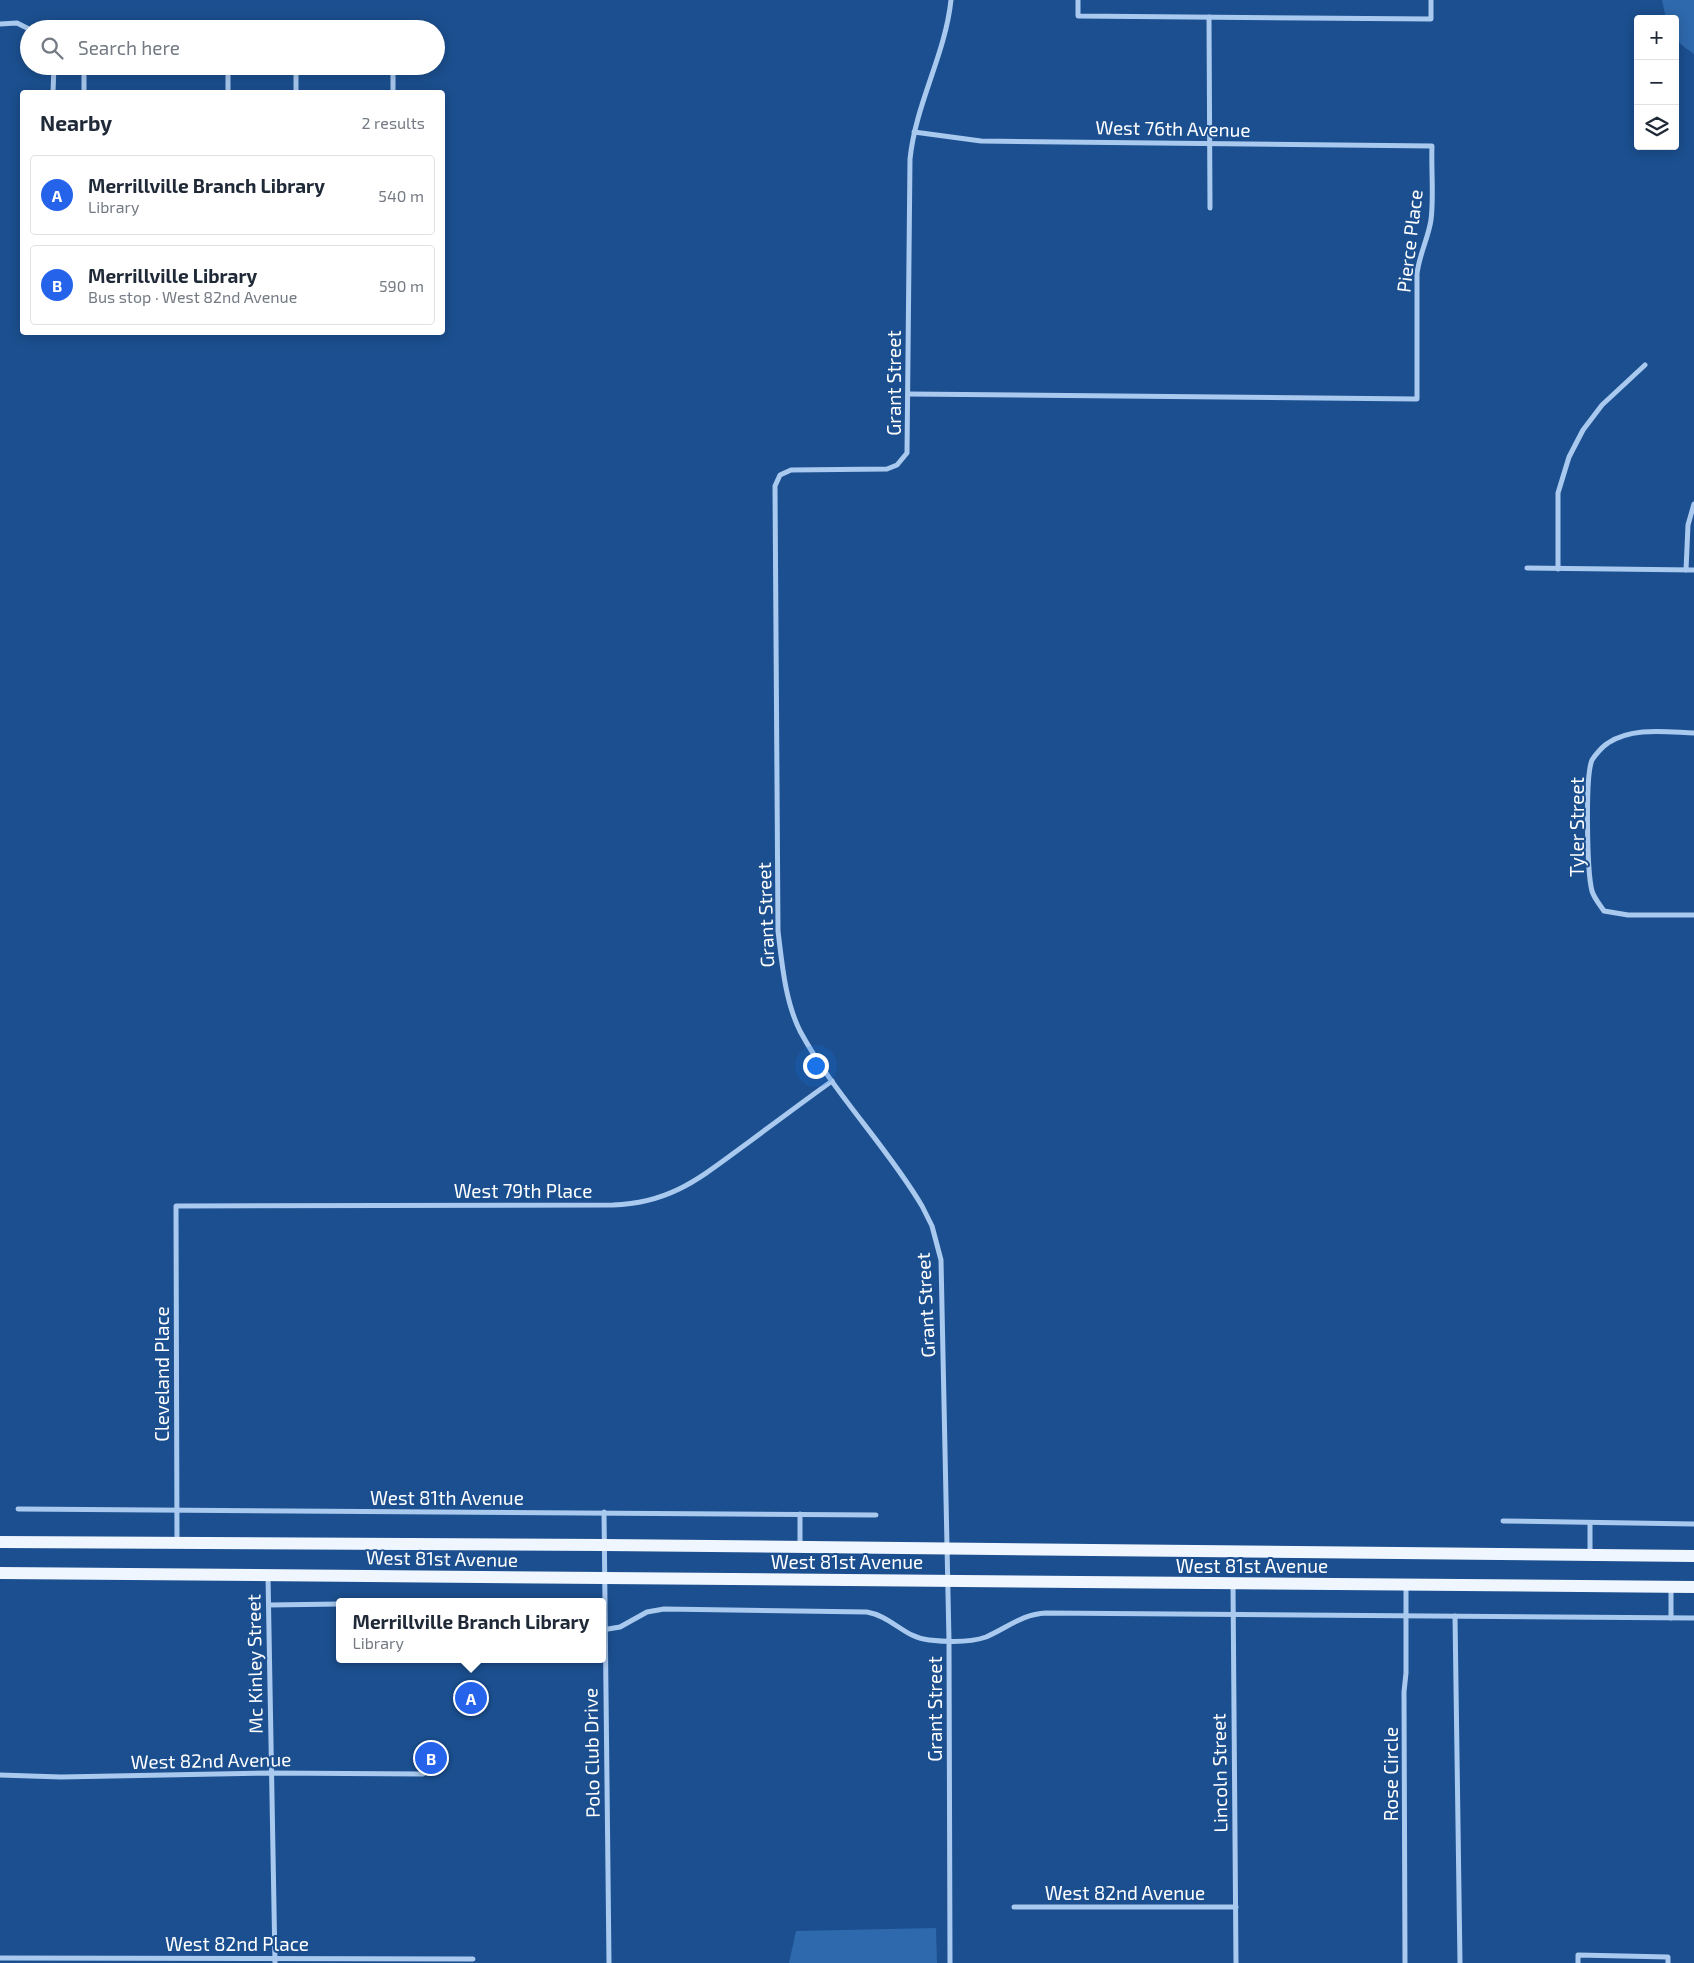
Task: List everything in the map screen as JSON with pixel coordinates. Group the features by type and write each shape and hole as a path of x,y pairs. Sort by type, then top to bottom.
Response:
{"main road":[{"name":"West 81st Avenue","path":"0,1542 604,1545 1694,1556"},
{"name":"West 81st Avenue","path":"0,1573 1694,1588"}],"street":[{"name":"Grant Street","path":"950,1963 949,1641 943,1285 938,1248 930,1221 916,1196 832,1081 800,1030 783,980 778,931 776,486 780,476 791,470 882,470 897,465 908,449 910,159 914,132 922,101 944,40 951,0"},
{"path":"1078,0 1078,16 1431,19 1431,0"},
{"path":"1209,17 1210,208"},
{"path":"0,24 20,25"},
{"path":"54,75 54,90"},
{"path":"84,75 84,90"},
{"path":"228,75 228,90"},
{"path":"296,75 296,90"},
{"path":"393,90 394,75"},
{"name":"West 76th Avenue","path":"914,132 980,141 1432,146"},
{"name":"Pierce Place","path":"908,394 1416,399 1417,274 1419,259 1431,218 1432,146"},
{"path":"1558,569 1558,493 1569,457 1583,430 1602,405 1645,364"},
{"path":"1686,570 1688,525 1694,504"},
{"path":"1527,568 1694,570"},
{"name":"Tyler Street","path":"1694,733 1647,732 1623,735 1606,744 1592,760 1589,785 1588,860 1592,892 1604,911 1628,915 1694,916"},
{"name":"West 79th Place","path":"176,1206 597,1205 642,1202 661,1198 692,1184 832,1081"},
{"name":"Cleveland Place","path":"176,1206 177,1542"},
{"name":"West 81th Avenue","path":"18,1509 876,1515"},
{"name":"Polo Club Drive","path":"604,1512 604,1598"},
{"path":"800,1514 800,1547"},
{"path":"1503,1521 1694,1524"},
{"path":"1590,1523 1590,1554"},
{"name":"Mc Kinley Street","path":"268,1575 270,1774 275,1961"},
{"name":"Lincoln Street","path":"1233,1583 1236,1963"},
{"name":"Rose Circle","path":"1405,1963 1404,1692 1406,1673 1406,1585"},
{"path":"1671,1618 1672,1587"},
{"path":"269,1605 336,1604"},
{"path":"606,1630 620,1627 647,1612 664,1609 860,1611 882,1615 918,1638 949,1641 980,1639 1022,1618 1038,1613 1694,1618"},
{"path":"1456,1616 1460,1963"},
{"name":"Polo Club Drive","path":"604,1663 609,1963"},
{"name":"West 82nd Avenue","path":"0,1775 61,1777 423,1774"},
{"name":"West 82nd Avenue","path":"1014,1907 1236,1907"},
{"path":"1578,1963 1578,1955 1668,1957 1668,1963"},
{"name":"West 82nd Place","path":"0,1958 275,1961 473,1959"}],"shaded area":[{"path":"1662,0 1694,0 1694,54 1679,42 1679,15 1665,15"},
{"path":"936,1928 937,1963 789,1963 796,1931"}],"place":[{"name":"Merrillville Branch Library","path":"471,1698"},
{"name":"Merrillville Library","path":"431,1758"}]}
